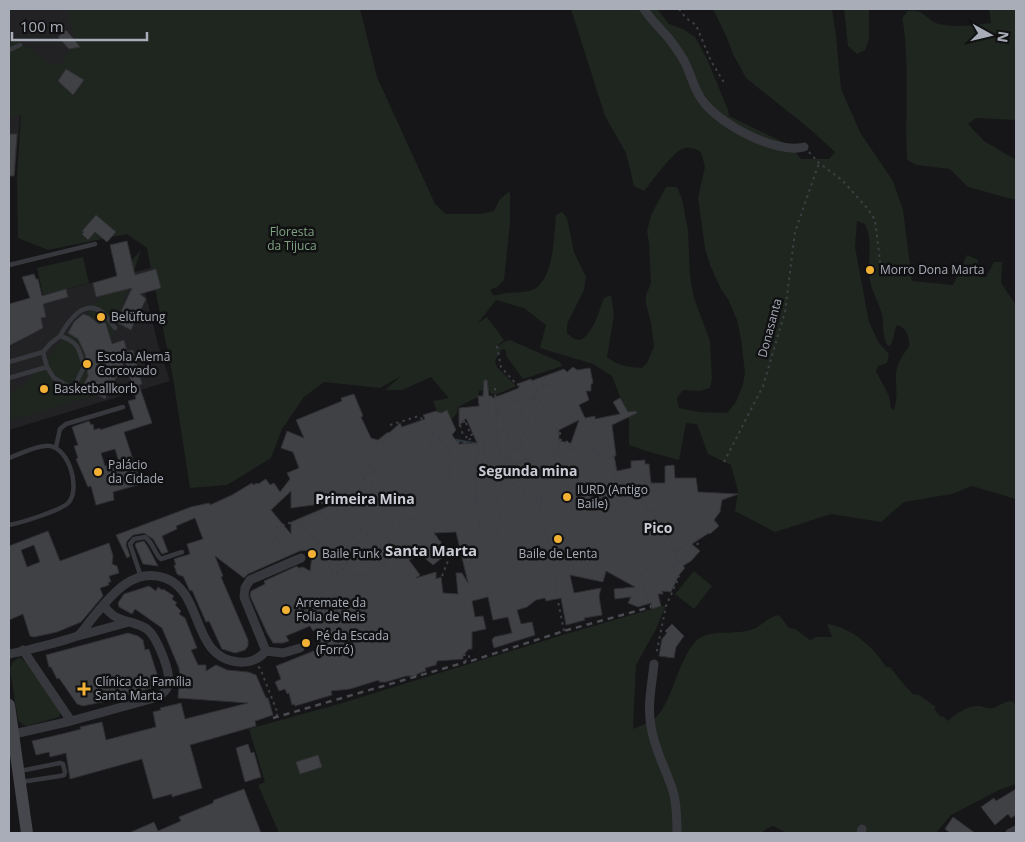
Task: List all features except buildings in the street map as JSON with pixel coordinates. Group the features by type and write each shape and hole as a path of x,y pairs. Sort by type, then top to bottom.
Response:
{"main road":[{"path":"9,705 14,734 16,772 27,833"}],"street":[{"path":"644,9 672,42 687,66 699,96 717,116 759,139 796,149 804,147"},
{"path":"266,651 244,598 244,588 250,580 301,558"},
{"path":"78,636 103,605 124,584 146,575 165,578 177,585 187,598 208,645 225,659 242,662 257,658 266,651 283,653 300,648"},
{"path":"14,734 71,721 158,697 164,693 169,679 166,664 151,633 144,627 112,615 103,605"},
{"path":"9,654 129,622"},
{"path":"23,650 71,721"},
{"path":"654,664 650,724 661,763 673,791 676,804 677,833"},
{"path":"1010,833 1016,830"}],"lane":[{"path":"9,50 20,45"},
{"path":"9,265 95,244"},
{"path":"9,362 43,352 60,336 74,314 84,309 101,311 115,328"},
{"path":"43,352 47,367 54,378 73,389 84,367 76,345 60,336"},
{"path":"9,378 47,367"},
{"path":"56,447 60,429 66,424 123,407"},
{"path":"9,458 45,446 56,447 66,455 72,475 74,492 69,503 61,508 9,525"},
{"path":"141,576 130,544 134,539 148,538 161,559 182,552"},
{"path":"60,764 63,764 65,768 64,775 60,776 16,772 60,764"}],"path":[{"path":"678,9 696,26 711,61 725,84"},
{"path":"804,147 819,163 842,180 868,209 875,220 882,277"},
{"name":"Donasanta","path":"724,462 762,386 786,312 795,232 819,163"},
{"path":"497,346 501,367 517,385 532,380 538,392 534,398 523,404 521,412 527,422 521,440 520,452 510,447"},
{"path":"536,389 560,383 564,378"},
{"path":"495,388 498,414 495,425 500,448 499,458"},
{"path":"534,398 543,404 550,424 560,431 558,454 543,453 535,470 542,479 541,513 539,517 552,549 557,596 564,631"},
{"path":"496,406 513,400 523,404"},
{"path":"504,460 510,447 504,418 498,414 469,412 465,421 460,425 463,435 470,438 480,451 504,460 514,463 523,462 526,459 538,463"},
{"path":"390,425 419,416 449,449 448,459 451,487"},
{"path":"527,422 546,416"},
{"path":"465,421 473,434"},
{"path":"496,432 506,430"},
{"path":"429,449 434,433"},
{"path":"449,449 458,447 458,442 464,443 470,438"},
{"path":"484,439 485,453"},
{"path":"547,453 547,439 571,443 569,451 580,448 586,440 600,456 614,459 615,476 660,520 679,561 672,568 646,568 641,576 651,606"},
{"path":"363,480 378,482 377,473 369,466 371,453 378,440 386,443"},
{"path":"478,447 475,484 480,534"},
{"path":"497,536 500,514 497,499 508,461"},
{"path":"300,524 305,517 321,513 343,492 350,491 360,494 364,492 358,484 370,471 377,473"},
{"path":"504,474 512,480 514,485 541,499"},
{"path":"472,517 471,500 477,498"},
{"path":"332,502 346,522 367,533"},
{"path":"332,574 321,547 300,524 289,523 273,529 284,556 285,565 305,573 332,574 342,570 350,571 354,575 363,576 384,569 390,549 385,524 386,514"},
{"path":"342,570 352,557 346,548 366,537 368,529 376,525 405,522 406,518 432,521 437,540 448,547 450,556 442,576 438,576"},
{"path":"675,552 687,544 695,547 699,543 697,536"},
{"path":"654,664 666,606 679,577 672,568"},
{"path":"466,662 464,655 468,654 471,661"},
{"path":"242,662 260,668 278,714 273,718"}],"shaded area":[{"path":"9,9 103,9 102,97 20,115 15,174 9,175"},
{"name":"Escola Alemã Corcovado","path":"155,267 145,292 159,348 170,381 9,430 9,347 21,340 14,302"}],"green space":[{"name":"Floresta da Tijuca","path":"69,9 360,9 377,77 435,204 446,214 482,214 494,211 500,199 510,191 510,223 504,280 497,287 490,290 493,295 529,291 539,285 545,278 552,257 556,215 562,212 567,218 574,252 586,277 584,290 567,324 567,333 574,339 581,340 586,336 596,321 604,298 611,295 614,315 607,357 624,366 642,368 647,363 654,347 646,304 646,295 651,283 647,231 651,215 666,187 677,187 682,199 688,230 690,276 694,298 710,341 712,379 710,388 699,391 683,390 677,398 679,408 700,412 727,413 736,402 745,373 737,320 710,265 705,248 698,198 705,167 701,152 690,148 682,149 668,162 644,191 634,186 626,153 605,116 571,9 657,9 669,24 683,29 695,37 707,59 729,116 791,146 801,159 829,159 835,152 811,130 746,78 713,9 832,9 841,89 861,134 893,181 903,210 912,281 953,285 967,255 978,260 979,277 986,277 994,262 1002,262 1001,283 1016,305 1016,499 972,486 952,494 904,502 881,522 831,514 775,532 735,511 738,491 731,465 708,454 697,424 686,423 679,460 629,445 629,420 612,376 593,364 540,348 546,325 524,308 496,300 478,323 487,317 504,340 494,349 510,340 560,362 562,366 523,379 507,357 505,349 501,350 495,361 497,367 516,386 498,394 491,394 489,390 479,391 478,397 458,407 457,413 451,420 447,410 438,413 433,401 449,398 431,377 402,390 385,390 401,376 380,388 324,382 304,397 282,429 271,458 227,485 190,488 173,378 147,248 127,234 48,250 18,238 17,177 21,115 9,117 9,35 55,66 63,62 75,38 69,21","holes":["857,221 865,224 870,242 870,279 872,290 882,314 885,341 890,346 897,325 905,331 909,340 909,347 902,357 896,372 896,401 894,410 891,408 889,396 876,371 878,366 887,363 889,354 879,343 869,322 855,247"]},
{"path":"844,9 869,9 869,39 865,50 857,54 848,46"},
{"path":"989,9 1016,9 1016,120 976,118 968,124 984,141 1016,160 1016,200 968,187 950,169 917,165 907,160 907,66 902,18 908,11 914,11 922,13 939,24 952,26 972,25 991,23"},
{"name":"Belüftung","path":"141,250 92,396 9,420 9,393 24,385"},
{"path":"83,257 89,283 43,295 37,268"},
{"path":"694,571 712,586 694,609 675,594"},
{"path":"666,605 656,629 636,665 633,729 654,719 660,713 689,650 696,641 706,635 742,632 756,628 779,615 789,628 795,629 810,640 816,637 832,637 827,624 845,629 861,639 875,652 886,667 890,667 913,694 919,695 936,707 934,709 940,716 948,721 967,708 980,706 991,708 1012,701 1016,705 1016,784 999,790 951,815 936,833 787,833 773,826 762,833 279,833 258,785 265,782 249,729 339,704"},
{"path":"19,657 29,666 47,691 61,713 59,717 27,726 18,720 10,669 13,662"}],"waterway":[{"path":"456,440 477,444"}],"railway":[{"path":"471,661 564,631 651,607"},
{"path":"273,718 466,662"}],"place":[{"name":"Morro Dona Marta","path":"870,270"},
{"name":"Belüftung","path":"101,317"},
{"name":"Escola Alemã Corcovado","path":"87,364"},
{"name":"Basketballkorb","path":"44,389"},
{"name":"Palácio da Cidade","path":"98,472"},
{"name":"IURD (Antigo Baile)","path":"567,497"},
{"name":"Baile de Lenta","path":"558,539"},
{"name":"Baile Funk","path":"312,554"},
{"name":"Arremate da Folia de Reis","path":"286,610"},
{"name":"Pé da Escada (Forró)","path":"306,643"},
{"name":"Clínica da Família Santa Marta","path":"84,689"}],"district":[{"name":"Segunda mina","path":"528,471"},
{"name":"Primeira Mina","path":"365,499"},
{"name":"Pico","path":"658,528"},
{"name":"Santa Marta","path":"431,551"}]}
